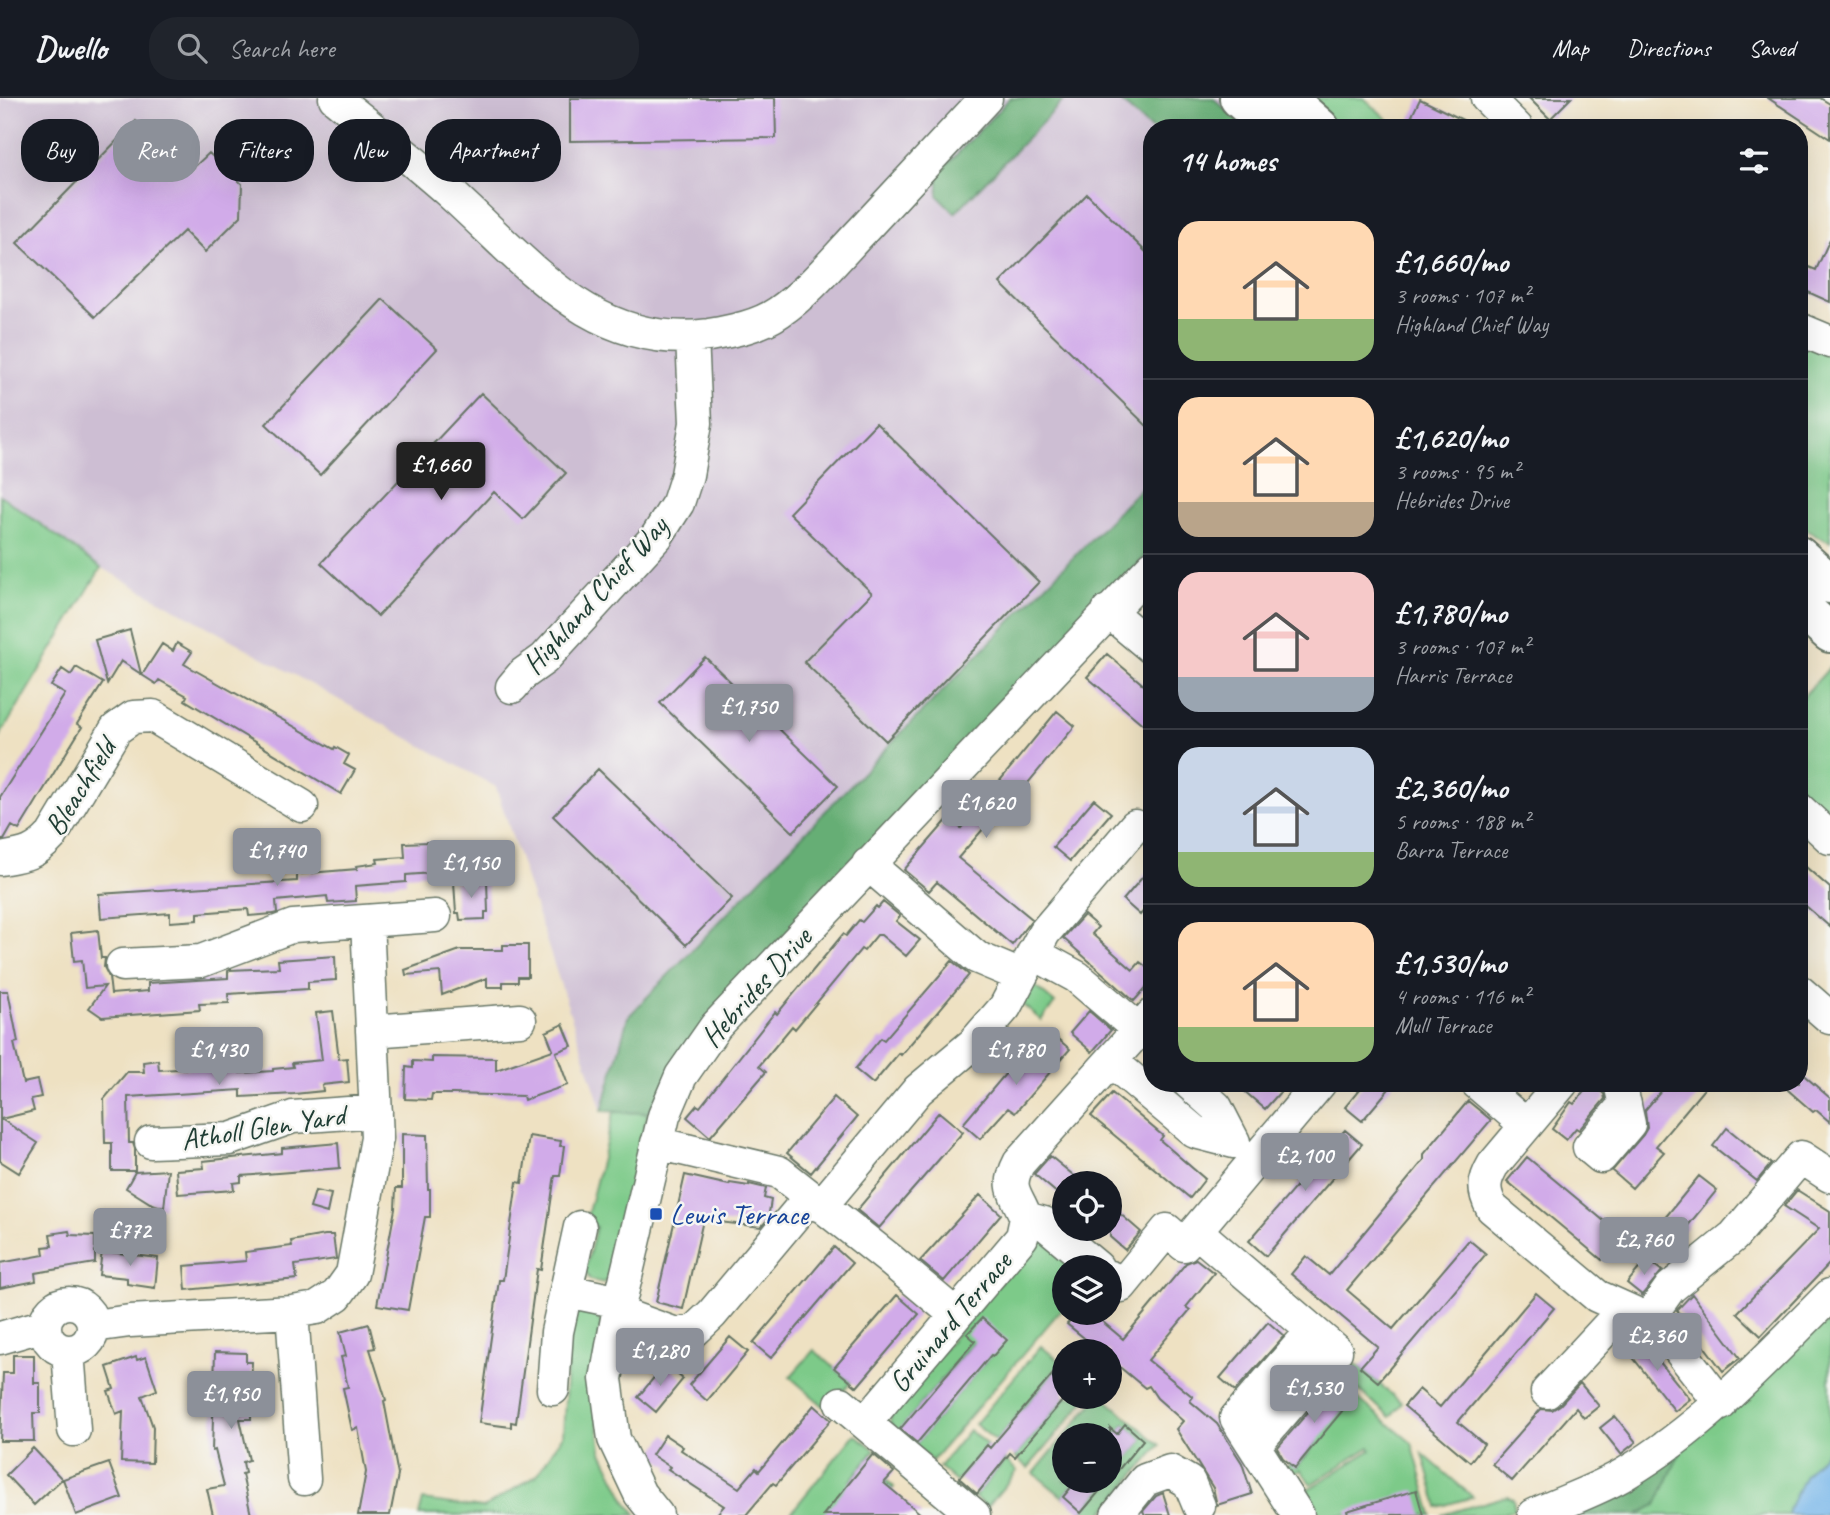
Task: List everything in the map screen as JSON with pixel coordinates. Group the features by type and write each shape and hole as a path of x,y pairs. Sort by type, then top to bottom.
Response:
{"highway":[{"path":"1239,98 1263,119"},
{"path":"1286,98 1310,119"},
{"path":"1808,564 1830,584"},
{"path":"1808,613 1830,633"}],"street":[{"path":"335,98 450,193 509,251 583,309 613,324 645,333 692,337 735,331 778,313 826,269 985,98"},
{"path":"1487,98 1508,119"},
{"path":"1808,333 1830,342"},
{"name":"Highland Chief Way","path":"512,687 523,674 544,659 657,536 677,503 687,475 696,423 692,337"},
{"name":"Hebrides Drive","path":"657,1515 640,1494 614,1439 606,1379 619,1307 657,1143 664,1116 681,1076 716,1026 1143,576"},
{"path":"1108,611 1143,640"},
{"name":"Bleachfield","path":"0,859 25,855 40,848 52,835 116,729 133,717 153,716 302,806"},
{"path":"1808,817 1830,838"},
{"path":"568,1291 619,1307 676,1334 694,1331 918,1090 973,1044 1005,1007 1044,933 1135,826"},
{"path":"868,864 976,957 1027,964 1077,977 1143,1032"},
{"path":"122,965 201,961 293,926 435,916"},
{"path":"93,1326 317,1308 337,1296 352,1274 377,1138 367,921"},
{"path":"1808,999 1830,1018"},
{"path":"372,1031 520,1020"},
{"path":"1083,1255 1044,1223 1026,1218 1012,1192 1011,1178 1019,1163 1111,1061 1143,1034"},
{"path":"1111,1061 1143,1088"},
{"path":"1148,1092 1195,1132 1245,1152"},
{"path":"1199,1092 1216,1107 1245,1152"},
{"path":"1122,1285 1167,1230 1184,1245 1196,1231 1245,1152 1310,1092"},
{"path":"1488,1092 1526,1125"},
{"path":"1554,1092 1493,1165 1484,1180 1485,1195 1492,1208 1597,1296 1662,1328 1721,1404"},
{"name":"Atholl Glen Yard","path":"151,1142 230,1139 293,1116 376,1111"},
{"path":"657,1143 779,1172 956,1315"},
{"path":"1648,1319 1670,1288 1734,1236 1801,1157 1830,1176"},
{"name":"Gruinard Terrace","path":"865,1423 1021,1237 1026,1218"},
{"path":"553,1389 557,1332 580,1227"},
{"path":"1196,1231 1336,1351 1254,1447 1298,1515"},
{"path":"1534,1515 1625,1474 1686,1432 1721,1404 1830,1294"},
{"path":"65,1303 81,1306 87,1311 93,1326 92,1334 83,1346 68,1351 54,1346 48,1340 45,1325 52,1311 65,1303"},
{"path":"1547,1392 1614,1320 1619,1307"},
{"path":"292,1312 304,1479"},
{"path":"0,1338 45,1325"},
{"path":"68,1351 74,1430"},
{"path":"841,1403 974,1515"},
{"path":"1117,1515 1145,1480 1170,1471 1189,1482 1199,1506"}],"shaded area":[{"path":"0,98 1239,98 1263,119 1143,119 1143,575 716,1026 664,1116 602,1111 496,787 102,568 0,495"}],"green space":[{"path":"1010,98 1066,98 955,213 938,196 938,174"},
{"path":"1117,98 1213,98 1237,119 1143,119 1143,122"},
{"path":"1305,98 1364,98 1387,119 1329,119"},
{"path":"1808,344 1830,352 1830,542 1808,530"},
{"path":"1143,486 1143,559 683,1052 648,1113 602,1111 628,1017"},
{"path":"0,495 101,568 0,736"},
{"path":"1830,667 1830,816 1808,795 1808,691"},
{"path":"1030,982 1055,1003 1041,1020 1018,1001"},
{"path":"614,1112 648,1113 610,1276 604,1283 590,1280 585,1271 596,1227 585,1224"},
{"path":"1039,1235 1063,1255 1052,1255 1052,1320 932,1461 914,1446 989,1357 972,1343 898,1432 890,1422 892,1412"},
{"path":"579,1310 593,1311 601,1323 593,1378 601,1450 627,1503 637,1515 419,1515 423,1500 483,1508 537,1475 563,1435 569,1329"},
{"path":"1830,1323 1830,1515 1567,1515 1817,1327"},
{"path":"1041,1346 1052,1355 1052,1375 996,1441 975,1424"},
{"path":"814,1350 851,1382 827,1409 790,1377"},
{"path":"1356,1364 1402,1403 1390,1417 1345,1378"},
{"path":"1355,1396 1412,1443 1432,1515 1311,1515 1302,1500 1304,1492 1371,1450 1370,1447 1311,1484 1301,1470 1288,1475 1285,1469 1290,1463 1296,1468 1317,1442 1315,1440"},
{"path":"1056,1409 1078,1409 1066,1423 1052,1423 1052,1440 1028,1468 1015,1457"},
{"path":"1088,1409 1117,1409 1160,1445 1122,1490 1122,1465 1143,1440 1125,1424 1122,1428 1122,1423 1076,1423"},
{"path":"969,1430 987,1445 956,1482 939,1467"},
{"path":"855,1434 875,1450 850,1481 870,1499 886,1480 894,1487 870,1515 789,1515"},
{"path":"1052,1451 1052,1488 1034,1473"},
{"path":"1681,1451 1656,1505 1637,1515 1567,1515"},
{"path":"1423,1454 1473,1497 1438,1507"},
{"path":"1005,1460 1017,1471 987,1507 974,1497"},
{"path":"1098,1493 1120,1493 1101,1515 1081,1513"},
{"path":"1507,1496 1513,1499 1515,1510 1498,1515 1441,1515"}],"water":[{"path":"1830,1446 1830,1515 1789,1515 1789,1509 1805,1475"}],"building":[{"path":"570,98 775,98 776,138 570,141"},
{"path":"1529,98 1571,98 1550,119"},
{"path":"1768,98 1820,98 1830,104 1830,139 1808,124 1808,119 1800,119"},
{"path":"1420,99 1461,119 1410,119"},
{"path":"113,145 113,182 200,182 200,162 209,153 214,158 214,182 242,184 241,216 205,252 184,231 95,317 17,243 76,182 99,182 99,159"},
{"path":"1087,194 1143,249 1143,422 1000,283"},
{"path":"1830,239 1830,302 1808,292 1808,267 1816,270"},
{"path":"383,299 437,349 320,475 266,424"},
{"path":"481,393 566,473 523,519 494,492 378,616 321,563"},
{"path":"876,423 1039,582 886,741 804,662 872,593 789,513"},
{"path":"130,630 141,674 121,661 107,684 95,640"},
{"path":"177,643 192,652 184,664 349,755 344,764 355,770 341,794 185,700 187,696 159,680 156,684 142,675 162,644 173,651"},
{"path":"1107,654 1143,684 1143,724 1087,677"},
{"path":"705,657 838,786 793,832 660,703"},
{"path":"76,667 103,683 77,724 82,727 19,830 12,826 4,840 0,840 0,797 65,694 51,686 62,669 71,675"},
{"path":"1057,711 1075,726 995,823 991,820 958,858 1032,919 1012,945 937,882 929,891 904,870 949,818 961,828"},
{"path":"598,769 732,898 686,945 553,816"},
{"path":"1094,799 1111,813 1070,861 1053,847"},
{"path":"429,842 455,854 447,872 406,875 406,882 355,886 356,901 328,903 327,896 276,901 277,913 273,914 249,916 248,909 198,913 198,920 170,922 170,913 101,918 99,894 297,881 297,874 357,869 356,866 378,863 377,859 405,857 404,843"},
{"path":"1808,869 1830,888 1830,927 1808,908"},
{"path":"1143,877 1143,912 1140,915 1123,900"},
{"path":"487,881 488,912 485,912 485,919 460,920 459,913 456,913 454,882"},
{"path":"883,902 900,916 896,921 920,940 906,956 881,935 877,935 864,951 861,949 795,1029 792,1026 759,1066 766,1072 710,1137 687,1117 697,1105 700,1107 775,1012 777,1014 843,934 846,936 859,920 862,922"},
{"path":"1084,915 1098,927 1092,934 1133,970 1140,962 1143,964 1143,991 1134,1001 1063,938"},
{"path":"98,930 101,958 105,958 104,967 109,977 111,994 148,991 148,983 228,978 230,970 279,968 278,960 335,956 336,980 308,982 308,989 228,994 229,1003 199,1004 200,1010 102,1017 89,1008 105,986 85,988 82,960 74,961 71,933"},
{"path":"503,945 528,945 528,977 518,977 518,982 503,982 503,987 487,987 487,978 442,995 440,972 406,975 405,970 460,950 503,950"},
{"path":"952,961 969,975 873,1084 855,1069 881,1038 884,1040"},
{"path":"0,991 8,991 18,1042 14,1043 23,1083 37,1080 41,1097 31,1099 34,1111 1,1119 38,1143 19,1173 0,1161"},
{"path":"333,1011 339,1059 347,1058 349,1082 322,1085 323,1091 294,1094 241,1097 241,1090 128,1097 129,1143 133,1143 135,1149 135,1171 112,1171 112,1143 105,1143 104,1099 127,1072 144,1072 143,1062 158,1060 159,1070 239,1066 240,1073 273,1071 293,1067 292,1063 322,1060 316,1013"},
{"path":"1089,1011 1111,1030 1092,1052 1070,1033"},
{"path":"563,1024 572,1046 556,1052 568,1085 524,1100 523,1096 453,1094 432,1094 431,1100 405,1099 406,1067 413,1068 413,1061 432,1062 432,1057 496,1058 496,1070 553,1050 546,1032"},
{"path":"1053,1035 1070,1049 1015,1113 1008,1108 980,1139 963,1124 1017,1060 1025,1066"},
{"path":"1808,1079 1830,1098 1830,1122 1816,1110 1813,1112 1790,1092 1808,1092"},
{"path":"1245,1092 1280,1092 1265,1109"},
{"path":"1358,1092 1386,1092 1362,1121 1345,1107"},
{"path":"1584,1092 1604,1094 1605,1099 1579,1130 1576,1128 1566,1140 1552,1129 1571,1102 1574,1104"},
{"path":"1660,1092 1701,1092 1656,1146 1664,1152 1632,1188 1612,1171 1647,1128 1645,1110"},
{"path":"1112,1093 1163,1136 1160,1140 1205,1179 1190,1198 1091,1116"},
{"path":"834,1097 857,1117 811,1173 787,1153"},
{"path":"1468,1101 1491,1120 1347,1290 1393,1329 1469,1240 1486,1254 1378,1382 1360,1367 1378,1347 1291,1274 1306,1256 1329,1275 1424,1160 1424,1154"},
{"path":"939,1112 963,1132 879,1228 857,1210"},
{"path":"1727,1128 1771,1164 1757,1181 1713,1146"},
{"path":"1345,1130 1362,1144 1266,1256 1249,1241"},
{"path":"402,1134 427,1135 430,1189 430,1217 425,1217 408,1310 377,1305 395,1209 396,1188 402,1188"},
{"path":"529,1136 561,1141 560,1146 564,1146 560,1176 555,1176 554,1181 541,1270 537,1269 516,1423 511,1422 511,1427 479,1423 499,1280 503,1280 517,1182 522,1183"},
{"path":"338,1143 340,1168 241,1176 241,1182 233,1183 234,1190 178,1194 176,1170 204,1168 203,1161 282,1153 282,1148"},
{"path":"1050,1156 1068,1171 1052,1171 1052,1189 1034,1174"},
{"path":"1527,1157 1622,1236 1602,1260 1507,1181"},
{"path":"168,1170 164,1208 126,1188 135,1172"},
{"path":"685,1175 729,1185 749,1184 766,1188 764,1198 771,1200 768,1219 761,1227 703,1220 683,1309 656,1302"},
{"path":"1699,1176 1717,1190 1664,1255 1646,1241"},
{"path":"1797,1190 1830,1211 1830,1263 1761,1336 1737,1313 1819,1229 1784,1206"},
{"path":"315,1191 331,1194 327,1213 310,1208"},
{"path":"980,1195 1001,1214 944,1281 920,1261"},
{"path":"1122,1215 1141,1232 1125,1250 1115,1241 1122,1241"},
{"path":"69,1231 70,1235 95,1236 95,1263 35,1273 36,1281 0,1288 0,1263 44,1255 43,1247 52,1246 50,1234"},
{"path":"333,1235 336,1259 295,1265 297,1279 186,1290 184,1266 246,1261 245,1252 292,1246 291,1241"},
{"path":"834,1247 852,1263 771,1358 753,1343"},
{"path":"102,1251 158,1258 155,1288 127,1284 127,1278 99,1275"},
{"path":"1196,1259 1214,1273 1186,1307 1190,1310 1148,1360 1193,1397 1190,1401 1217,1424 1242,1463 1252,1494 1217,1505 1213,1488 1176,1429 1183,1421 1157,1398 1149,1386 1145,1388 1122,1369 1122,1339 1085,1339 1068,1325 1106,1325 1123,1339 1186,1263"},
{"path":"1647,1259 1662,1271 1642,1295 1627,1283"},
{"path":"1536,1293 1554,1308 1458,1422 1484,1444 1470,1462 1404,1406 1419,1389 1440,1407"},
{"path":"1692,1294 1740,1358 1723,1371 1677,1310"},
{"path":"897,1295 919,1314 857,1387 834,1368"},
{"path":"982,1318 1007,1340 991,1355 917,1443 900,1429 975,1341 967,1334"},
{"path":"1268,1322 1284,1336 1235,1391 1220,1378"},
{"path":"369,1324 375,1348 370,1349 386,1400 384,1401 398,1475 390,1515 358,1515 366,1472 358,1428 352,1430 343,1388 348,1387 341,1357 346,1356 340,1332"},
{"path":"1637,1334 1690,1399 1675,1411 1623,1345"},
{"path":"730,1337 748,1352 707,1401 689,1385"},
{"path":"215,1352 246,1353 246,1362 252,1362 251,1384 257,1384 256,1411 251,1412 251,1419 240,1419 249,1460 243,1462 245,1473 242,1474 251,1515 213,1515 207,1489 224,1486 215,1450 212,1451"},
{"path":"13,1355 34,1355 34,1383 40,1383 40,1413 33,1413 34,1441 0,1441 3,1373 13,1373"},
{"path":"136,1357 137,1360 146,1357 157,1390 142,1396 153,1427 152,1463 121,1462 123,1411 116,1414 108,1391 114,1389 107,1367"},
{"path":"665,1364 683,1379 656,1412 638,1397"},
{"path":"1052,1375 1052,1409 1056,1409 1015,1457 1010,1453 977,1494 959,1478 987,1445 990,1448"},
{"path":"1334,1382 1353,1398 1295,1468 1283,1458 1277,1448"},
{"path":"1580,1383 1599,1406 1584,1418 1576,1408 1512,1481 1492,1464 1541,1409 1552,1410 1560,1405"},
{"path":"814,1405 831,1420 776,1485 773,1483 746,1515 716,1515 724,1506 668,1469 670,1467 652,1455 665,1435 683,1447 681,1450 739,1488 756,1468 759,1471"},
{"path":"1615,1416 1636,1442 1621,1454 1600,1428"},
{"path":"1125,1424 1143,1440 1122,1465 1122,1428"},
{"path":"33,1448 62,1479 34,1505 6,1475"},
{"path":"873,1454 894,1472 884,1483 922,1515 823,1515"},
{"path":"109,1463 122,1498 76,1515 63,1479"},
{"path":"1416,1490 1423,1515 1348,1515 1347,1511"},
{"path":"1066,1493 1098,1493 1081,1513 1063,1497"},
{"path":"1163,1493 1170,1515 1145,1515 1143,1511 1156,1496"}],"place":[{"name":"Lewis Terrace","path":"656,1214"}]}
